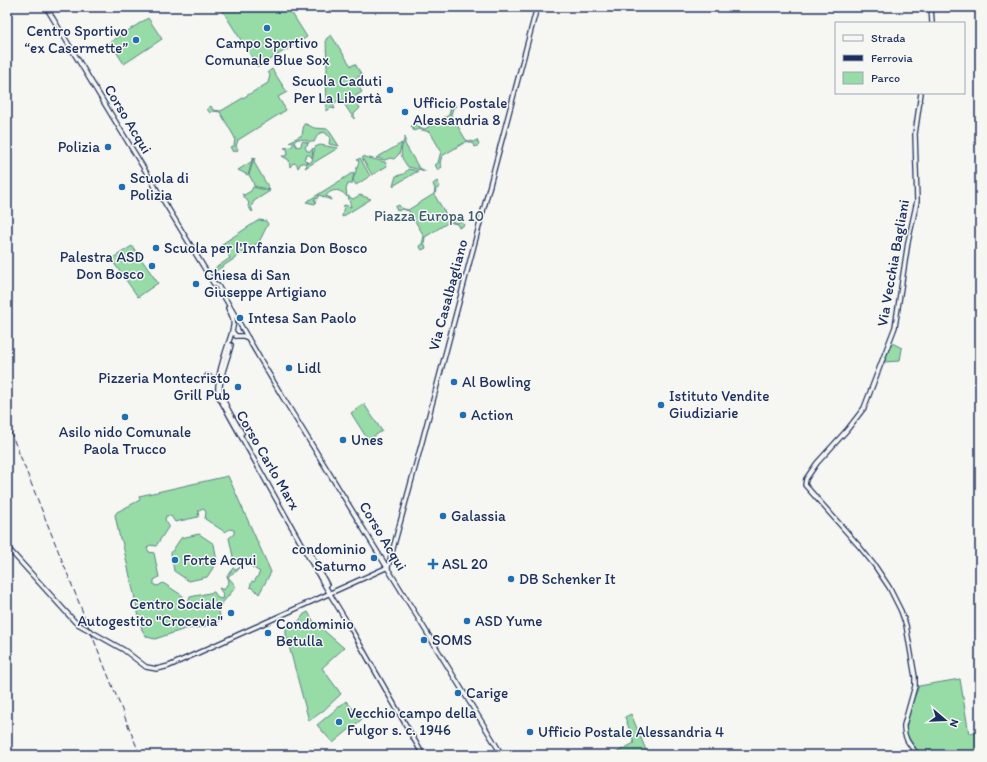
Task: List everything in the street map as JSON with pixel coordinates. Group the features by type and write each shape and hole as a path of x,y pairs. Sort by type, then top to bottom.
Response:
{"street":[{"name":"Corso Acqui","path":"46,7 214,282 234,319 234,327"},
{"name":"Via Casalbagliano","path":"388,566 537,7"},
{"path":"931,7 932,22"},
{"name":"Via Vecchia Bagliani","path":"918,755 906,740 903,730 915,686 915,677 906,625 901,611 875,566 805,485 806,479 817,464 864,408 895,327 908,242 917,201 915,134 921,94"},
{"name":"Corso Acqui","path":"214,282 218,286 284,400 388,566 502,755"},
{"path":"238,336 242,333 242,328 237,326 234,327 232,332 238,336 245,336 250,341"},
{"name":"Corso Carlo Marx","path":"220,380 232,332"},
{"name":"Corso Carlo Marx","path":"238,336 232,341 217,390 222,403 322,581 423,755"},
{"path":"207,376 220,380"},
{"path":"7,546 68,616 76,623 124,650 144,666 157,669 167,667 388,566"}],"green space":[{"name":"Campo Sportivo Comunale Blue Sox","path":"226,7 288,7 307,37 258,67 222,10"},
{"name":"Centro Sportivo “ex Casermette”","path":"148,18 162,39 124,64 110,42"},
{"path":"331,35 351,66 355,64 362,75 354,79 362,92 354,97 360,108 354,114 354,119 341,99 333,104 335,109 331,108 326,111 326,39"},
{"path":"272,69 287,92 278,97 286,110 238,140 236,146 238,150 233,152 230,147 234,146 235,138 220,112 213,111 210,113 207,109 211,106 213,110 221,111 268,83 270,75 268,72"},
{"path":"453,101 456,106 453,108 451,115 466,140 473,142 477,140 479,145 475,147 467,141 442,156 440,163 442,167 438,170 435,165 438,163 441,151 430,132 418,129 414,131 411,126 415,124 417,127 425,129 449,115 451,107 449,104"},
{"path":"304,124 314,128 328,129 339,146 329,144 330,137 324,132 318,134 314,142 298,139 294,142 297,147 301,146 302,141 309,143 305,147 307,151 311,151 313,148 312,158 310,155 307,155 304,159 308,163 301,163 298,168 297,164 293,163 290,167 289,160 282,156 286,156 288,153 287,149 284,148 291,147 293,142 289,142 302,135"},
{"path":"405,136 405,144 419,168 426,171 408,167 405,163 401,152"},
{"path":"402,143 399,154 394,159 390,158 385,160 376,158"},
{"path":"320,145 338,148 305,168 307,165 306,163 312,161 315,147"},
{"path":"365,156 385,162 387,166 372,175 362,158"},
{"path":"253,158 248,175 238,170 251,162"},
{"path":"254,158 255,164 270,190 254,186 249,175"},
{"path":"360,158 370,176 356,185 353,180 359,161 357,160"},
{"path":"408,169 418,171 393,186 396,176 404,174"},
{"path":"354,172 352,184 348,184 346,189 347,197 342,192 336,190 328,193 326,196 331,198 331,200 319,195 317,199 315,198 314,200 316,200 315,204 306,202"},
{"name":"Piazza Europa 10","path":"437,181 440,187 436,189 435,196 450,221 458,223 461,220 464,225 459,228 457,224 449,222 425,237 424,244 426,248 422,250 419,246 422,244 424,236 409,211 402,209 398,211 395,207 399,205 401,208 408,210 434,194 435,189 433,184"},
{"path":"253,187 270,191 254,201 251,207 252,212 248,206 249,203 242,194 244,195 251,191"},
{"path":"360,195 371,199 342,217 344,205 351,207 348,196 353,199"},
{"path":"259,220 266,221 268,224 259,242 213,273 212,271 214,269 230,258 222,244"},
{"path":"132,246 158,283 138,297 111,259"},
{"path":"892,343 902,348 900,361 884,362"},
{"path":"364,404 382,431 368,440 351,413"},
{"path":"228,476 271,572 259,594 250,587 252,581 254,582 260,572 244,562 241,566 239,563 234,561 229,538 234,534 234,530 230,529 225,532 205,519 206,512 203,508 199,510 198,517 175,522 171,516 166,516 165,520 169,526 156,546 150,545 147,548 149,552 154,553 159,577 154,580 154,585 158,586 163,583 183,596 182,603 184,606 188,604 190,597 214,592 218,598 222,599 223,594 219,588 224,590 229,581 227,576 233,568 238,569 240,566 237,571 228,577 235,585 235,588 218,608 221,620 203,627 185,629 155,639 147,637 142,630 115,515 117,512 140,500 139,496"},
{"path":"199,534 214,544 217,562 207,577 189,581 174,571 171,553 181,538"},
{"path":"308,612 314,622 344,648 322,668 341,694 323,711 309,721 286,635 286,625 292,628 304,614"},
{"path":"960,679 969,734 980,732 980,755 921,755 910,742 906,727 911,706 919,686"},
{"name":"Vecchio campo della Fulgor s. c. 1946","path":"346,701 362,719 333,743 317,725"},
{"path":"631,714 648,755 612,755 634,743 625,717"}],"railway":[{"path":"7,423 140,755"}],"place":[{"name":"Campo Sportivo Comunale Blue Sox","path":"267,28"},
{"name":"Centro Sportivo “ex Casermette”","path":"136,40"},
{"name":"Scuola Caduti Per La Libertà","path":"390,90"},
{"name":"Ufficio Postale Alessandria 8","path":"405,112"},
{"name":"Polizia","path":"108,147"},
{"name":"Scuola di Polizia","path":"122,187"},
{"name":"Scuola per l'Infanzia Don Bosco","path":"156,248"},
{"name":"Palestra ASD Don Bosco","path":"152,266"},
{"name":"Chiesa di San Giuseppe Artigiano","path":"196,284"},
{"name":"Intesa San Paolo","path":"240,318"},
{"name":"Lidl","path":"289,368"},
{"name":"Al Bowling","path":"454,382"},
{"name":"Pizzeria Montecristo Grill Pub","path":"238,387"},
{"name":"Istituto Vendite Giudiziarie","path":"661,405"},
{"name":"Action","path":"463,415"},
{"name":"Asilo nido Comunale Paola Trucco","path":"125,417"},
{"name":"Unes","path":"343,440"},
{"name":"Galassia","path":"443,516"},
{"name":"condominio Saturno","path":"374,558"},
{"name":"Forte Acqui","path":"175,560"},
{"name":"ASL 20","path":"433,564"},
{"name":"DB Schenker It","path":"511,579"},
{"name":"Centro Sociale Autogestito \"Crocevia\"","path":"231,613"},
{"name":"ASD Yume","path":"467,621"},
{"name":"Condominio Betulla","path":"268,633"},
{"name":"SOMS","path":"424,640"},
{"name":"Carige","path":"458,693"},
{"name":"Vecchio campo della Fulgor s. c. 1946","path":"339,722"},
{"name":"Ufficio Postale Alessandria 4","path":"530,732"}]}
